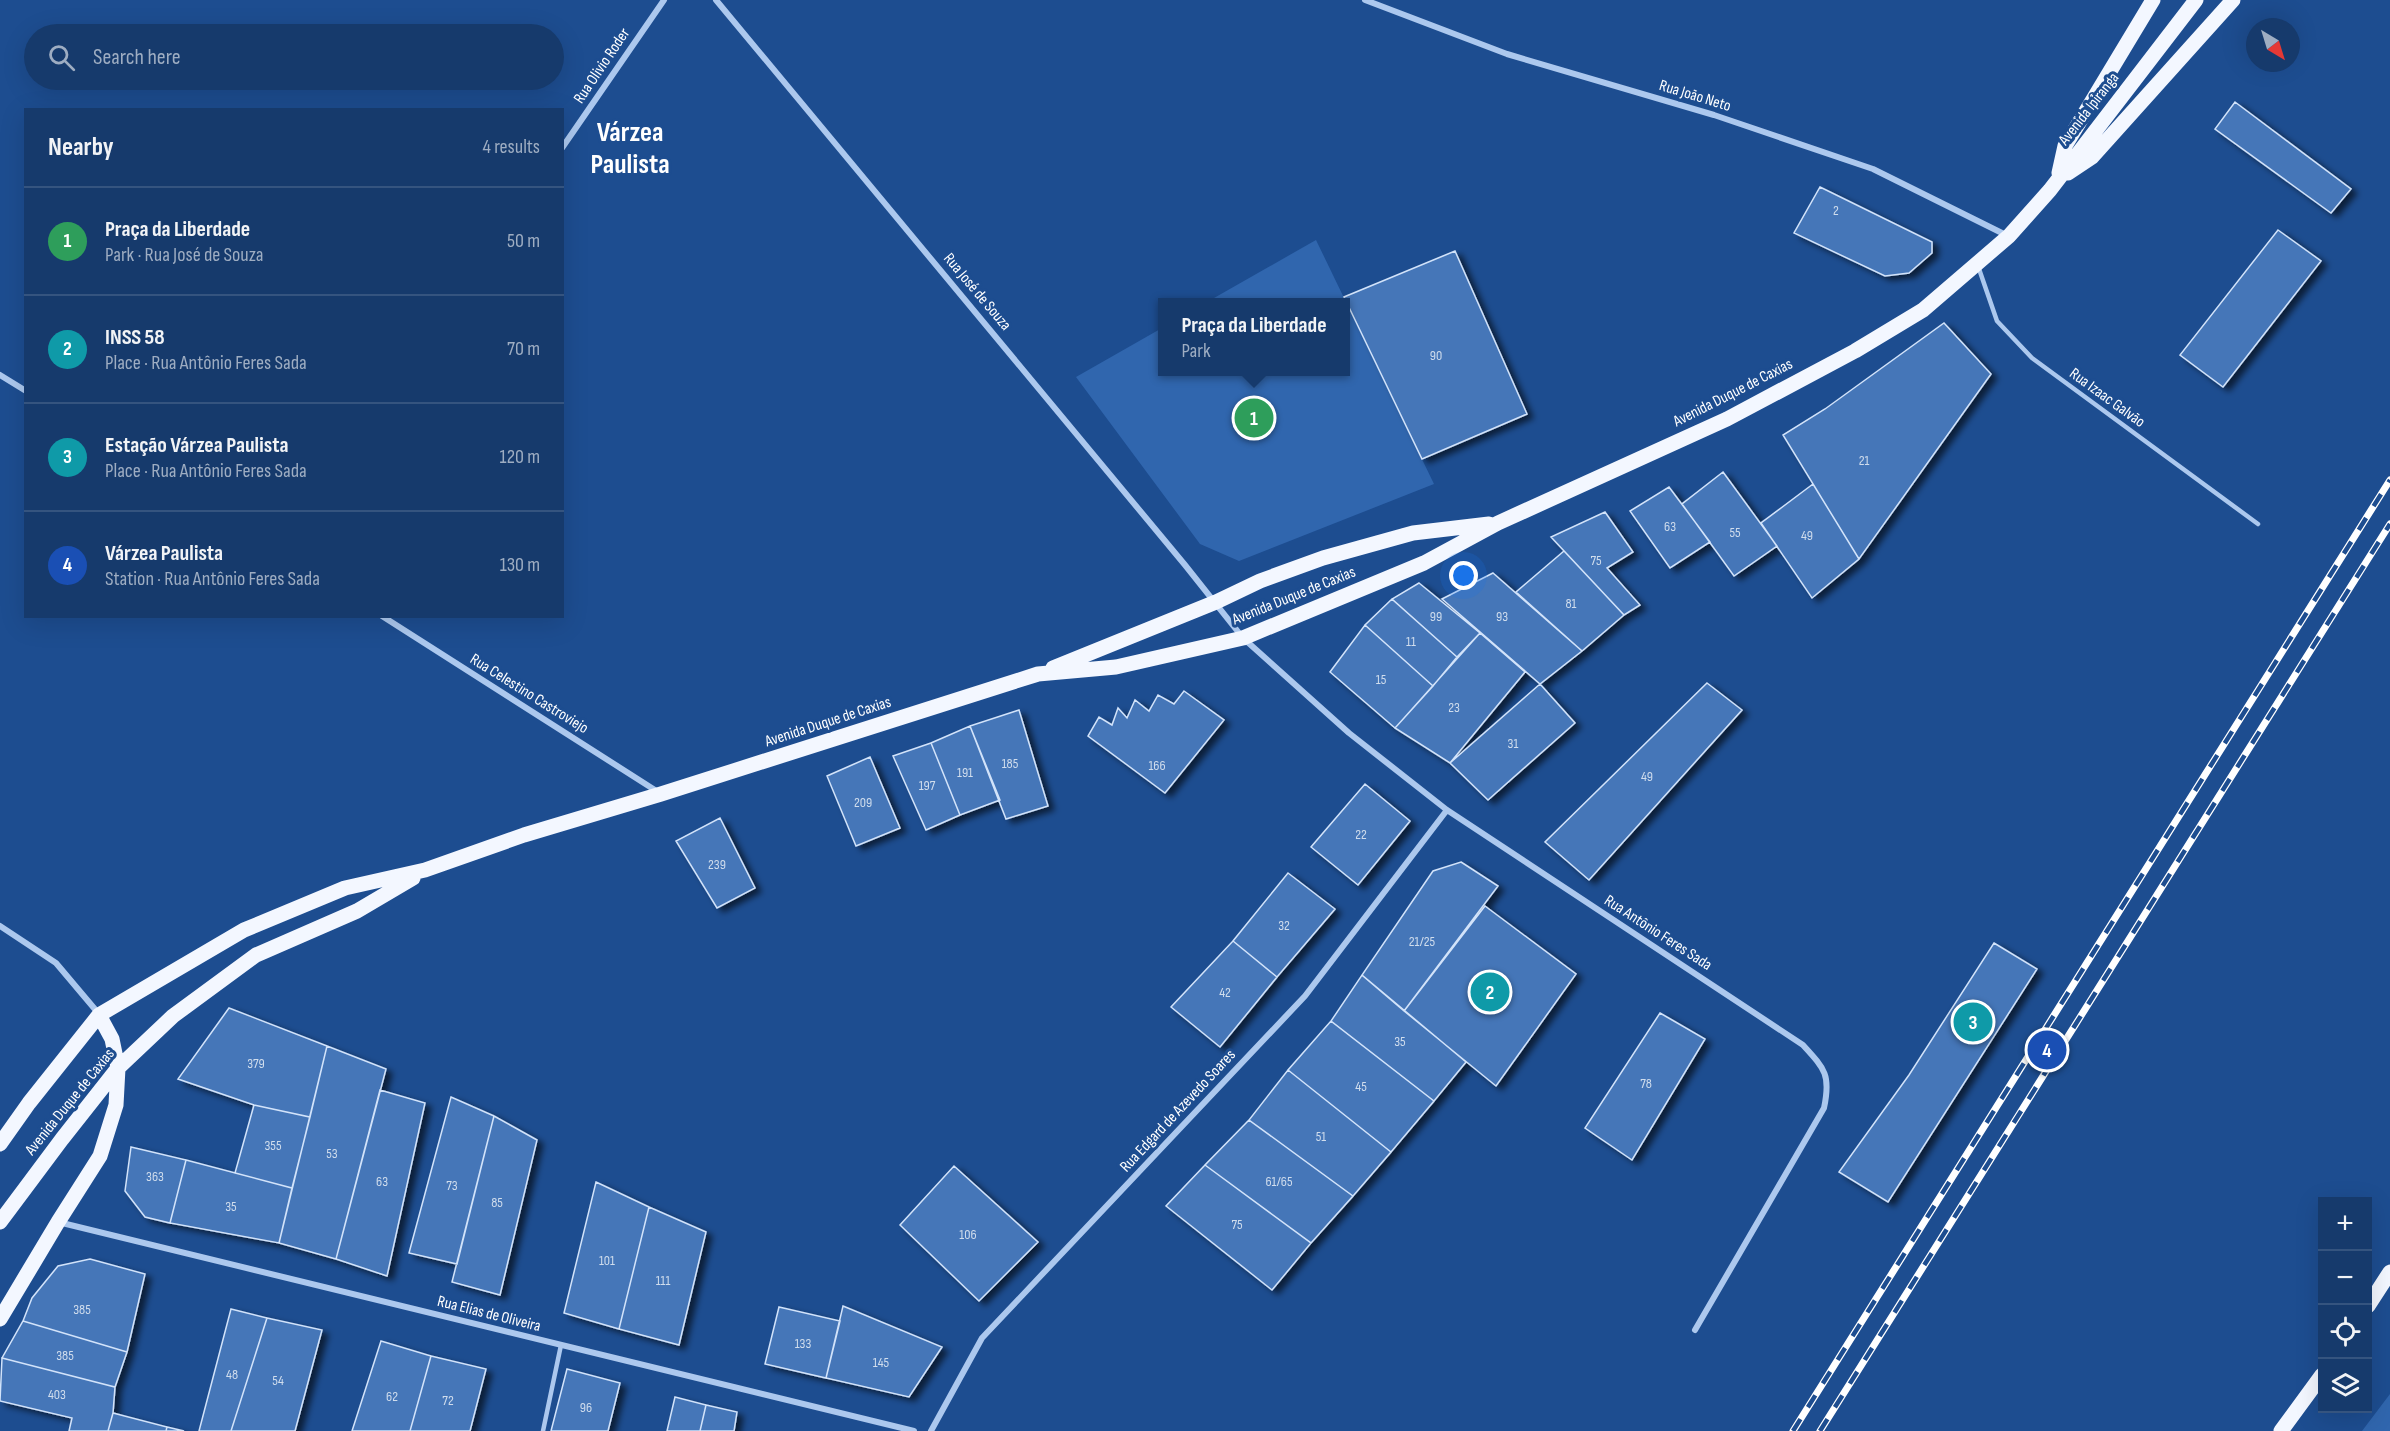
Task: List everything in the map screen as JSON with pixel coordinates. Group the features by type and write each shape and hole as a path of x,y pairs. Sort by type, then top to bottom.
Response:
{"main road":[{"path":"2058,179 2065,146 2153,0"},
{"name":"Avenida Ipiranga","path":"2009,236 2058,179 2196,0"},
{"path":"2058,179 2092,157 2233,0"},
{"name":"Avenida Duque de Caxias","path":"0,1143 99,1015 244,930 345,888 425,870 524,835 661,794 1038,674 1116,667 1243,638 1424,563 1498,523 1727,419 1855,351 1923,310 2009,236"},
{"path":"1038,674 1216,602 1260,581 1323,558 1413,533 1498,523"},
{"name":"Avenida Duque de Caxias","path":"0,1222 62,1138 118,1068 173,1016 256,955 357,911 425,870"},
{"path":"0,1319 100,1156 116,1105 118,1068 112,1039 99,1015"},
{"path":"2368,1305 2390,1272"},
{"path":"2281,1431 2318,1380"}],"street":[{"name":"Rua Olivio Roder","path":"564,145 664,0"},
{"name":"Rua José de Souza","path":"716,0 1216,602 1243,638"},
{"name":"Rua João Neto","path":"1365,0 1507,54 1714,115 1873,169 2009,236"},
{"path":"0,375 24,390"},
{"name":"Rua Celestino Castroviejo","path":"385,618 661,794"},
{"name":"Rua Antônio Feres Sada","path":"1243,638 1349,733 1447,810 1803,1045 1820,1064 1829,1086 1824,1108 1695,1330"},
{"name":"Rua Edgard de Azevedo Soares","path":"931,1431 982,1338 1305,996 1447,810"},
{"path":"0,926 56,963 99,1015"},
{"name":"Rua Elias de Oliveira","path":"58,1222 914,1431"}],"lane":[{"name":"Rua Izaac Galvão","path":"1977,263 1997,321 2032,358 2258,524"},
{"path":"543,1431 561,1345"}],"shaded area":[{"path":"1316,240 1344,298 1214,298"},
{"path":"1350,310 1434,484 1239,561 1200,544 1076,377 1158,330 1158,376 1350,376"},
{"path":"2390,1394 2390,1431 2362,1431"}],"building":[{"path":"2235,102 2351,189 2331,213 2215,129"},
{"path":"1820,187 1932,242 1932,253 1909,273 1885,276 1794,233"},
{"path":"2278,230 2321,261 2223,387 2180,355"},
{"path":"1455,251 1527,414 1422,459 1350,309 1350,298 1344,297"},
{"path":"1944,323 1991,374 1859,559 1783,435 1825,409"},
{"path":"1723,472 1777,546 1734,576 1682,504"},
{"path":"1813,484 1859,559 1812,598 1761,523"},
{"path":"1669,487 1710,542 1670,568 1630,511"},
{"path":"1605,512 1633,552 1607,568 1640,605 1624,615 1551,537"},
{"path":"1564,551 1624,615 1582,651 1516,592"},
{"path":"1493,573 1582,651 1540,684 1442,599"},
{"path":"1419,583 1480,633 1457,657 1392,599"},
{"path":"1392,599 1457,657 1433,686 1365,625"},
{"path":"1365,625 1433,686 1395,728 1330,672"},
{"path":"1480,633 1525,672 1450,763 1395,728"},
{"path":"1707,683 1742,710 1589,880 1545,842"},
{"path":"1540,684 1575,723 1488,800 1450,763"},
{"path":"1184,691 1224,720 1165,793 1088,736 1099,717 1112,725 1118,708 1127,718 1135,700 1149,711 1158,695 1174,704"},
{"path":"1019,710 1048,806 1006,819 970,726"},
{"path":"970,726 1000,800 960,815 931,743"},
{"path":"931,743 960,815 926,830 893,756"},
{"path":"870,757 900,828 856,846 827,776"},
{"path":"1365,784 1410,821 1358,885 1311,847"},
{"path":"720,818 755,888 717,908 676,841"},
{"path":"1461,862 1498,886 1404,1011 1362,975 1433,871"},
{"path":"1288,873 1335,909 1277,977 1233,941"},
{"path":"1485,906 1576,974 1496,1086 1404,1011"},
{"path":"1233,941 1277,977 1220,1047 1171,1007"},
{"path":"1994,943 2037,969 1888,1202 1839,1172 1909,1075"},
{"path":"1362,975 1466,1062 1434,1101 1331,1021"},
{"path":"229,1008 327,1046 310,1117 254,1105 178,1079"},
{"path":"1660,1013 1705,1039 1632,1160 1585,1128"},
{"path":"1331,1021 1434,1101 1391,1152 1288,1070"},
{"path":"327,1046 386,1069 336,1259 279,1243"},
{"path":"1288,1070 1391,1152 1353,1196 1249,1120"},
{"path":"380,1090 425,1103 387,1276 336,1259"},
{"path":"451,1097 494,1116 457,1264 409,1253"},
{"path":"254,1105 310,1117 292,1188 235,1173"},
{"path":"494,1116 537,1140 500,1295 452,1282"},
{"path":"1249,1120 1353,1196 1311,1243 1205,1165"},
{"path":"131,1147 186,1160 170,1223 145,1217 125,1191"},
{"path":"186,1160 292,1188 279,1243 170,1223"},
{"path":"1205,1165 1311,1243 1272,1290 1166,1206"},
{"path":"954,1166 1038,1242 979,1301 900,1225"},
{"path":"596,1182 649,1207 619,1329 564,1313"},
{"path":"649,1207 706,1232 679,1345 619,1329"},
{"path":"90,1259 145,1274 127,1352 23,1321 32,1298 58,1266"},
{"path":"843,1306 942,1347 909,1397 826,1378"},
{"path":"779,1307 840,1321 826,1378 765,1364"},
{"path":"231,1309 267,1318 231,1431 199,1431"},
{"path":"267,1318 322,1330 295,1431 231,1431"},
{"path":"23,1321 127,1352 115,1387 2,1358"},
{"path":"381,1341 431,1356 410,1431 352,1431"},
{"path":"431,1356 486,1369 470,1431 410,1431"},
{"path":"2,1358 115,1387 113,1413 108,1431 69,1431 72,1418 0,1401"},
{"path":"567,1369 620,1383 608,1431 551,1431"},
{"path":"675,1397 706,1405 700,1431 667,1431"},
{"path":"706,1405 737,1412 734,1431 700,1431"},
{"path":"113,1413 167,1427 166,1431 108,1431"},
{"path":"167,1427 184,1431 166,1431"}],"railway":[{"path":"1793,1431 2390,480"},
{"path":"1820,1431 2390,524"}],"place":[{"name":"Praça da Liberdade","path":"1254,418"},
{"name":"INSS 58","path":"1490,992"},
{"name":"Estação Várzea Paulista","path":"1973,1022"},
{"name":"Várzea Paulista","path":"2047,1050"}],"district":[{"name":"Várzea Paulista","path":"630,148"}]}
